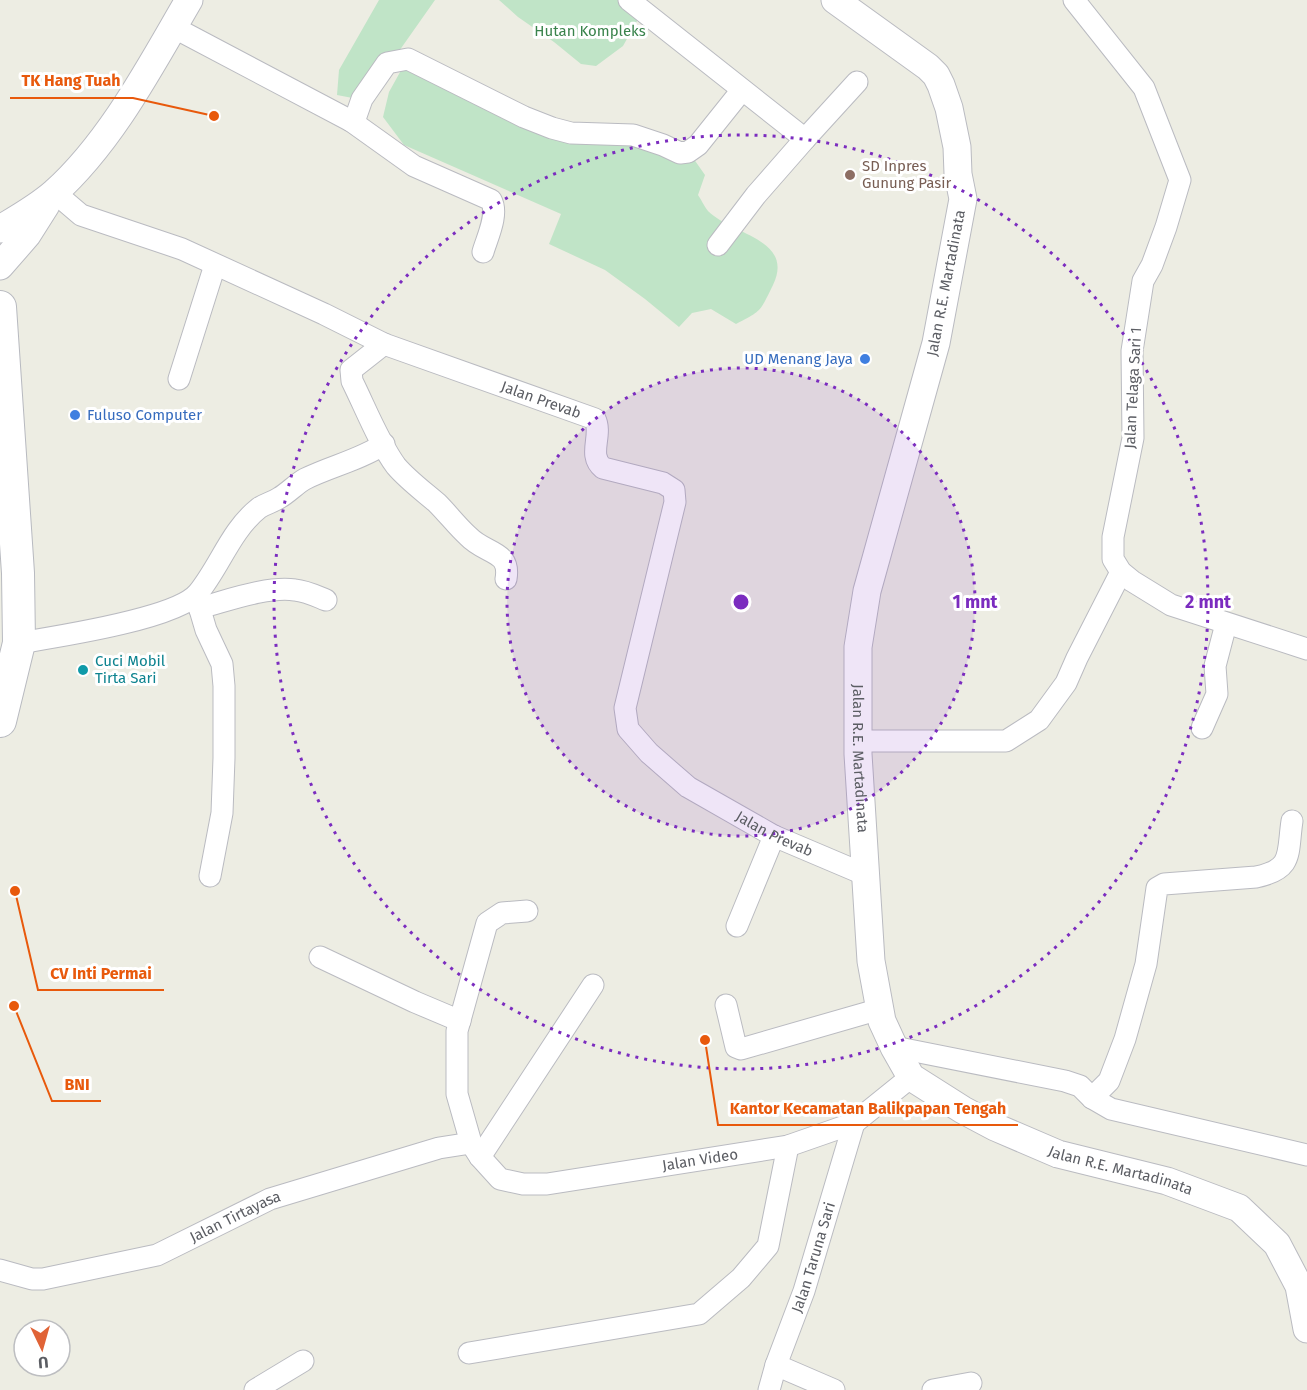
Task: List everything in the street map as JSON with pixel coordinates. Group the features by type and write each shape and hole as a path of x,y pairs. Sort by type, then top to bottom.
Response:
{"main road":[{"path":"0,307 18,573 19,643 0,721"}],"street":[{"path":"0,229 54,192 82,163 112,126 189,0"},
{"path":"629,0 805,139"},
{"name":"Jalan Telaga Sari 1","path":"1074,0 1144,88 1180,180 1166,227 1152,265 1143,281 1132,351 1133,438 1113,537 1113,559 1121,572"},
{"name":"Jalan R.E. Martadinata","path":"849,4 936,75 949,108 957,147 958,174 963,199 936,343 867,591 858,647 858,741 871,961 882,1021 911,1077 995,1127 1058,1154 1167,1181 1239,1208 1277,1244 1299,1286 1307,1329"},
{"path":"173,27 351,121 414,166 491,200 494,214 483,252"},
{"path":"351,121 355,119 362,99 387,63 408,58 524,117 552,128 571,133 633,135 663,144 678,153 685,153 698,145 742,90"},
{"path":"718,245 756,195 857,82"},
{"path":"0,266 27,235 54,192"},
{"name":"Jalan Prevab","path":"54,192 81,215 182,249 384,344 595,419 597,463 603,468 663,483 674,490 675,502 625,708 628,729 649,753 688,787 774,836 866,875"},
{"path":"179,379 215,265"},
{"path":"384,344 351,370 352,381 391,458 402,472 436,502 469,538 484,549 503,558 507,566 506,579"},
{"path":"197,602 231,539 259,508 280,498 303,480 356,459 384,444"},
{"path":"858,741 1006,741 1019,735 1039,720 1066,683 1121,572 1171,605 1307,649"},
{"path":"19,643 137,620 197,602 264,591 297,590 326,600"},
{"path":"197,602 222,664 224,686 222,813 210,876"},
{"path":"1202,728 1217,694 1215,666 1226,624"},
{"path":"1092,1098 1110,1081 1125,1039 1146,964 1157,888 1164,884 1256,877 1281,869 1287,860 1292,821"},
{"path":"737,926 774,836"},
{"name":"Jalan Video","path":"527,911 502,913 487,923 457,1031 457,1094 476,1150 500,1179 510,1183 531,1184 584,1179 788,1146 854,1123 911,1077"},
{"path":"320,957 460,1021"},
{"path":"476,1150 593,984"},
{"path":"726,1005 736,1047 741,1049 880,1009"},
{"path":"894,1047 1065,1081 1080,1086 1092,1098 1111,1109 1307,1155"},
{"name":"Jalan Taruna Sari","path":"769,1390 804,1291 854,1123"},
{"path":"469,1353 699,1314 741,1278 768,1246 788,1146"},
{"name":"Jalan Tirtayasa","path":"0,1270 32,1279 44,1279 157,1255 270,1199 439,1148 476,1150"},
{"path":"255,1390 303,1361"},
{"path":"776,1365 834,1390"},
{"path":"933,1390 971,1383"}],"green space":[{"path":"379,0 435,0 378,81 368,101 337,95 339,70"},
{"name":"Hutan Kompleks","path":"499,0 641,0 637,21 623,46 596,66 581,64"},
{"path":"409,56 544,116 691,155 705,175 698,195 708,211 758,240 776,257 778,270 763,305 751,316 736,324 711,309 692,313 679,327 605,270 549,244 561,214 404,145 383,117 389,92"}],"place":[{"name":"TK Hang Tuah","path":"214,116"},
{"name":"SD Inpres Gunung Pasir","path":"850,175"},
{"name":"UD Menang Jaya","path":"865,359"},
{"name":"Fuluso Computer","path":"75,415"},
{"name":"Cuci Mobil Tirta Sari","path":"83,670"},
{"name":"CV Inti Permai","path":"15,891"},
{"name":"BNI","path":"14,1006"},
{"name":"Kantor Kecamatan Balikpapan Tengah","path":"705,1040"}]}
